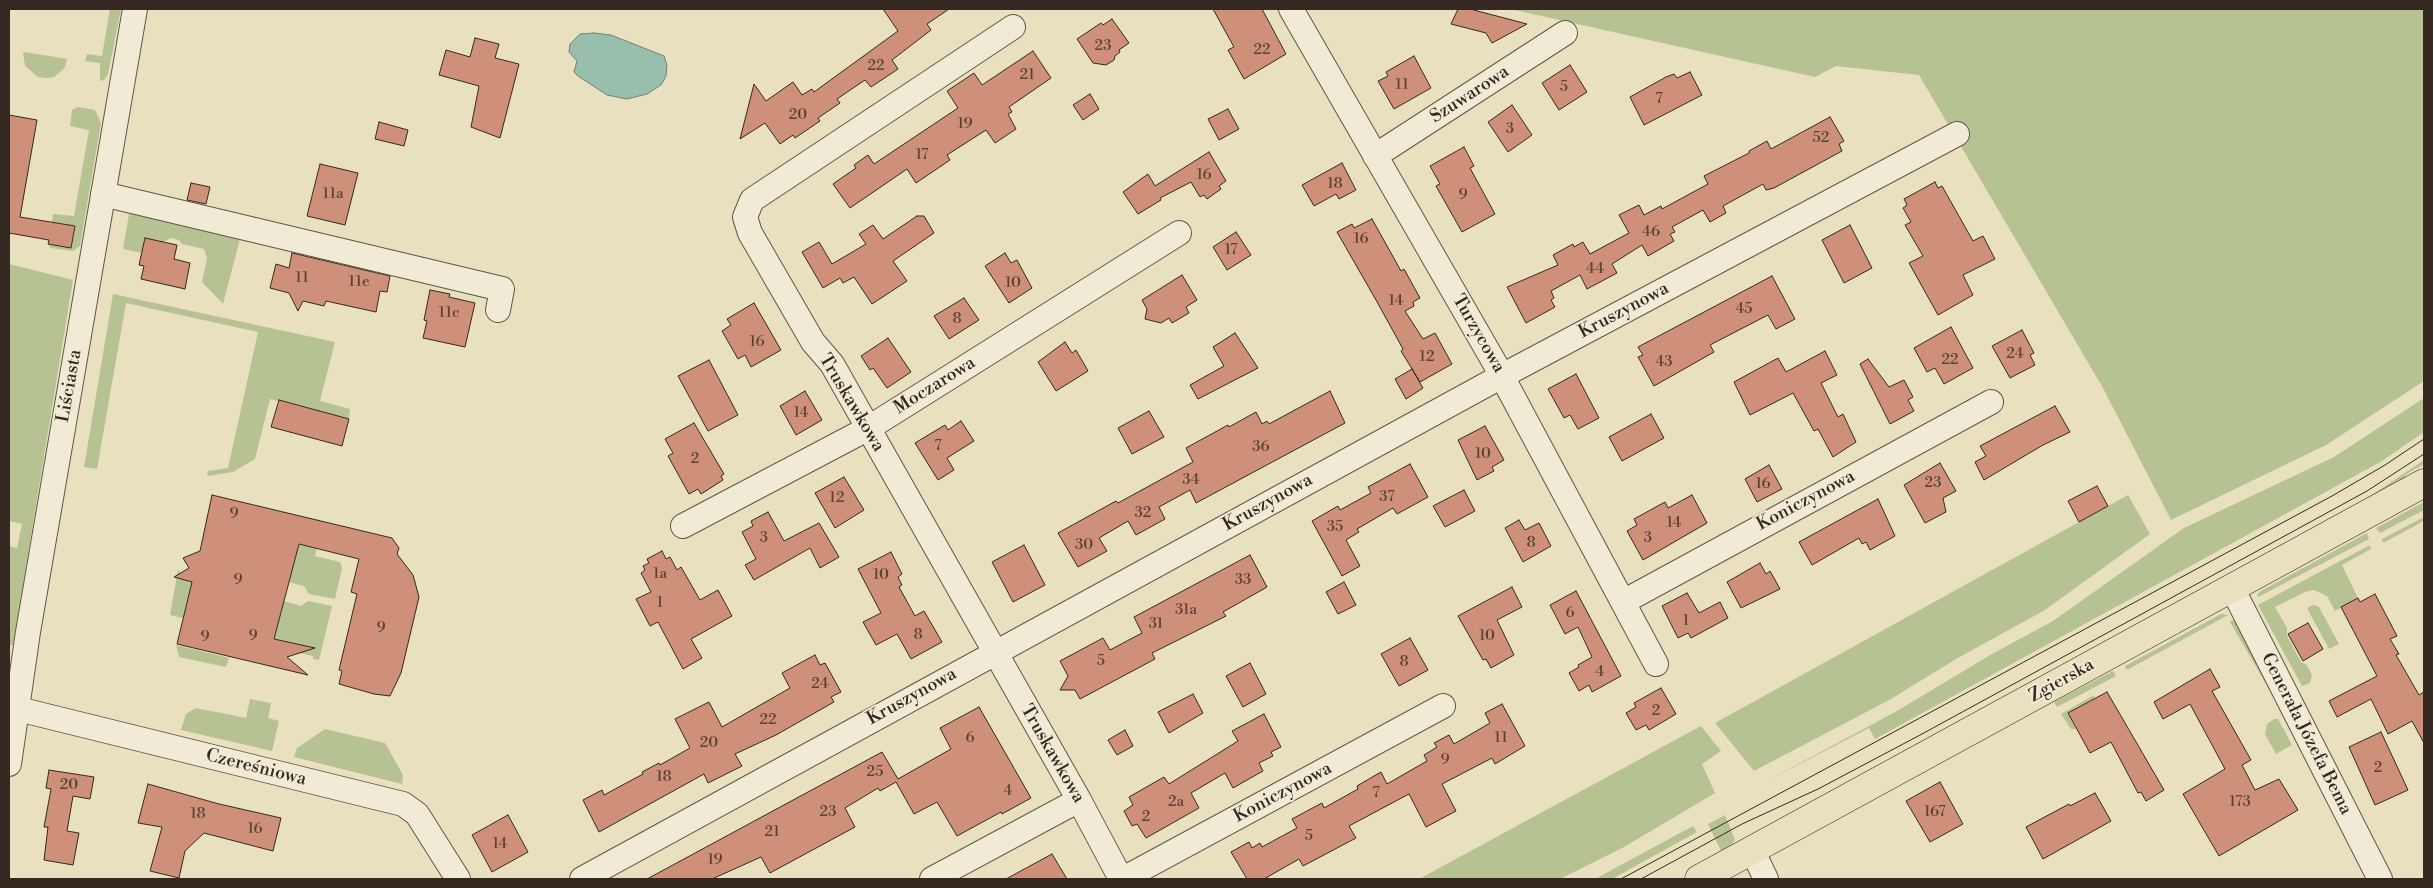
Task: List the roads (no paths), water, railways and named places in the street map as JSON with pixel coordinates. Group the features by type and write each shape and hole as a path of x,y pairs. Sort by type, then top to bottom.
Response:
{"main road":[{"name":"Zgierska","path":"1699,879 2424,483"}],"street":[{"name":"Liściasta","path":"9,764 28,632 135,9"},
{"name":"Turzycowa","path":"1291,9 1502,376 1656,664"},
{"name":"Truskawkowa","path":"1013,27 752,200 747,207 745,217 750,233 813,342 832,364 1122,879"},
{"name":"Szuwarowa","path":"1375,156 1566,33"},
{"name":"Kruszynowa","path":"582,879 994,652 1502,376 1957,134"},
{"path":"103,194 502,289 498,310"},
{"name":"Moczarowa","path":"684,526 867,429 1179,233"},
{"name":"Koniczynowa","path":"1623,602 1991,402"},
{"name":"Generała Józefa Bema","path":"2232,588 2380,879"},
{"name":"Koniczynowa","path":"1122,879 1443,706"},
{"name":"Czereśniowa","path":"18,709 403,804 417,814 458,879"},
{"path":"932,879 1079,800"},
{"path":"1752,850 1766,879"}],"tram line":[{"path":"1621,879 2332,496 2385,465 2424,439"},
{"path":"1641,879 1742,824 1818,789 1922,734 2367,491 2424,454"}]}
